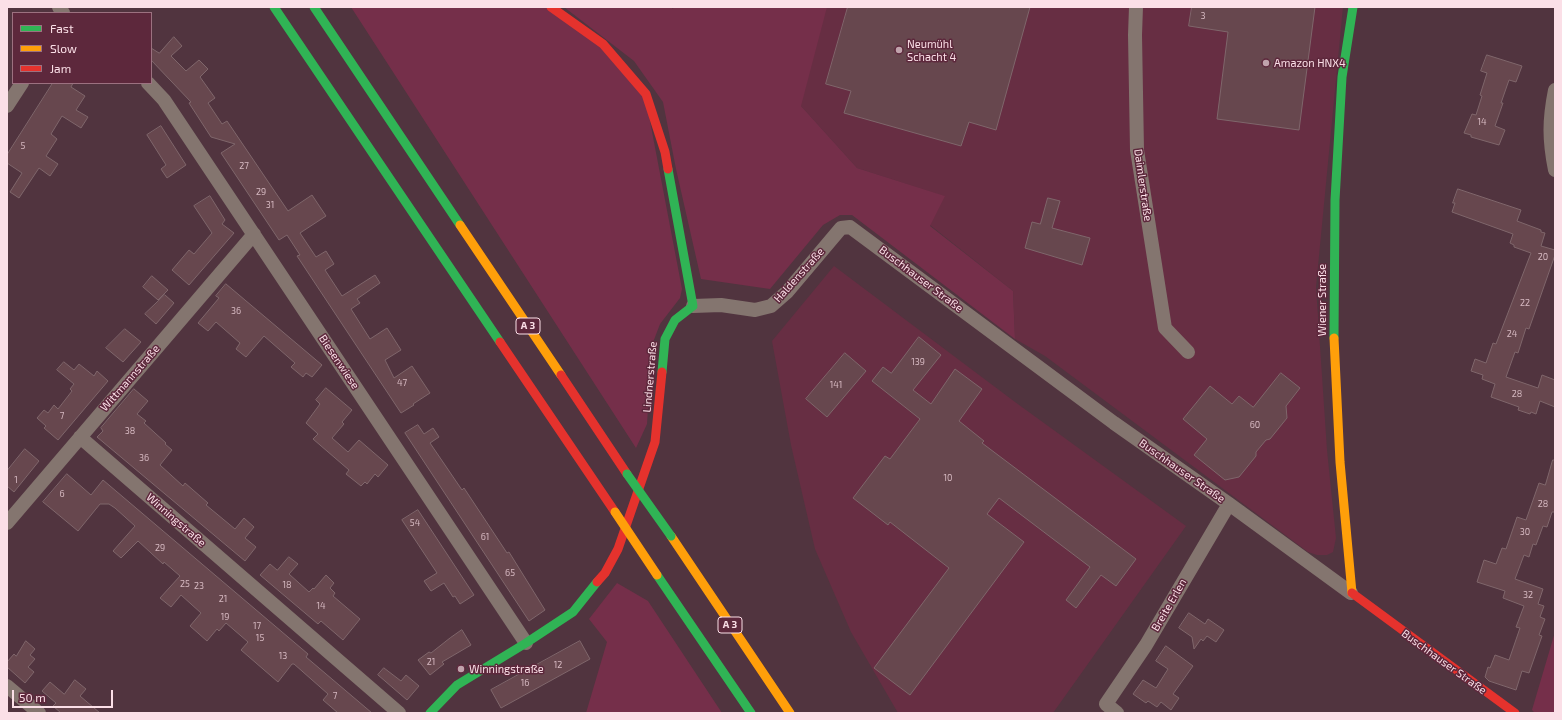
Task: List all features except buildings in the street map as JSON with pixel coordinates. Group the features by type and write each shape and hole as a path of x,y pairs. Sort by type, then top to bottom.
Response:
{"main road":[{"path":"274,7 751,713"},
{"name":"A 3","path":"314,7 627,474 671,536 790,713"},
{"path":"551,7 603,44 646,94 665,152 693,306"},
{"name":"Wiener Straße","path":"1351,593 1340,462 1333,323 1335,200 1342,84 1353,7"},
{"name":"Lindnerstraße","path":"430,713 457,685 526,643 573,612 605,573 616,555 655,442 665,339 675,320 693,306"},
{"name":"Buschhauser Straße","path":"1351,593 1514,713"}],"street":[{"name":"Daimlerstraße","path":"1136,7 1135,36 1137,150 1165,328 1188,352"},
{"path":"7,106 21,84"},
{"name":"Biesenwiese","path":"149,84 164,100 526,643"},
{"path":"1555,90 1551,117 1550,143 1555,170"},
{"name":"Haldenstraße","path":"693,306 721,305 755,310 771,306 787,292 841,228 850,227"},
{"name":"Buschhauser Straße","path":"850,227 1114,423 1229,504 1351,593"},
{"name":"Wittmannstraße","path":"7,523 254,234"},
{"name":"Winningstraße","path":"80,436 399,713"},
{"name":"Breite Erlen","path":"1117,713 1106,704 1146,645 1229,504"},
{"path":"7,686 39,713"}],"shaded area":[{"path":"351,7 547,7 602,45 645,95 682,289 680,298 660,324 652,345 647,424 636,448"},
{"path":"564,7 671,7 673,9 674,7 827,7 801,106 857,168 945,196 930,226 1013,291 1015,339 852,215 840,215 823,225 770,289 701,279 676,169 663,102 634,61"},
{"path":"671,7 1343,7 1316,287 1327,450 1336,538 1333,552 1327,555 1317,555 1308,552 1045,356 1015,339 1013,291 930,225 944,196 857,168 801,106"},
{"path":"834,266 1015,402 1186,526 1053,713 898,713 851,632 815,549 791,445 772,341"},
{"path":"617,583 648,601 722,713 586,713 607,642 589,619"},
{"path":"1555,632 1555,713 1535,713 1532,710"}],"traffic: fast":[{"path":"274,7 500,342"},
{"path":"314,7 460,225"},
{"path":"1334,338 1335,200 1342,77 1353,7"},
{"path":"662,372 665,339 675,320 693,306 668,169"},
{"path":"627,474 671,536"},
{"path":"657,575 751,713"},
{"path":"430,713 457,685 526,643 573,612 597,582"}],"traffic: slow":[{"path":"460,225 561,375"},
{"path":"1334,338 1340,462 1352,593"},
{"path":"615,512 657,575"},
{"path":"671,536 790,713"}],"traffic: jam":[{"path":"551,7 603,44 646,94 665,152 668,169"},
{"path":"500,342 615,512"},
{"path":"597,582 605,573 618,549 655,442 662,372"},
{"path":"561,375 627,474"},
{"path":"1352,593 1515,713"}],"place":[{"name":"Neumühl Schacht 4","path":"899,50"},
{"name":"Amazon HNX4","path":"1266,63"},
{"name":"Winningstraße","path":"461,669"}]}
